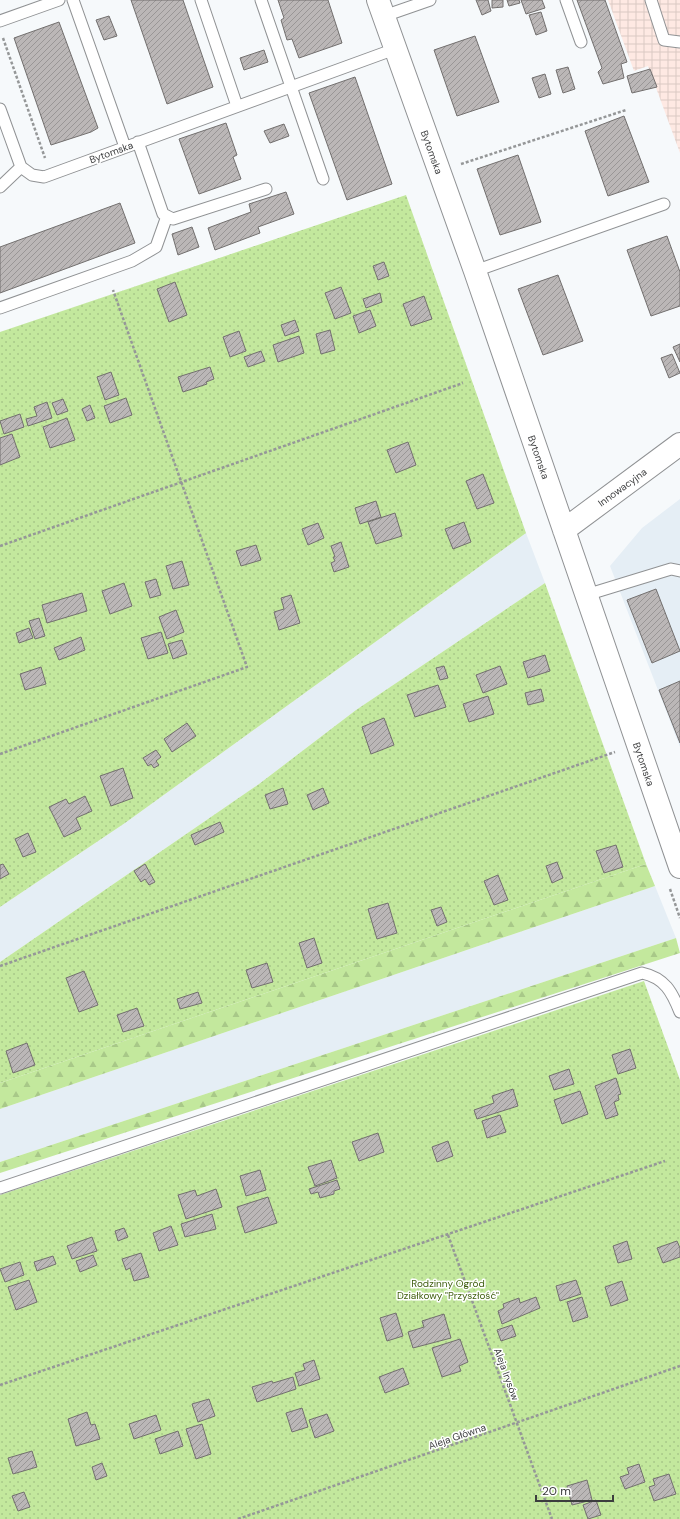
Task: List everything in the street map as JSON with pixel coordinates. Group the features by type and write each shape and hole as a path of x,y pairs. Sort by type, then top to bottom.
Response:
{"street":[{"name":"Bytomska","path":"381,8 474,271 680,867"},
{"name":"Innowacyjna","path":"564,530 680,444"}],"lane":[{"path":"0,21 59,0"},
{"path":"73,0 125,147"},
{"path":"201,0 237,106"},
{"path":"261,0 323,178"},
{"path":"381,8 430,0"},
{"path":"566,0 581,42"},
{"path":"651,0 664,40 680,42"},
{"name":"Bytomska","path":"21,167 32,175 44,177 395,49"},
{"path":"0,109 21,167 0,187"},
{"path":"138,142 163,214 173,219 266,189"},
{"path":"474,271 664,204"},
{"path":"0,308 132,261 156,247 167,216"},
{"path":"586,595 671,569 680,571"},
{"path":"0,1188 642,973 654,976 663,982 675,999 680,1012"}],"path":[{"path":"3,38 44,158 50,159"},
{"path":"459,164 626,110"},
{"path":"0,754 247,667 113,290"},
{"path":"0,546 463,384"},
{"path":"0,966 606,755"},
{"path":"0,1385 665,1161"},
{"name":"Aleja Irysów","path":"448,1235 552,1519"},
{"name":"Aleja Główna","path":"238,1519 517,1424 680,1366"}],"shaded area":[{"path":"608,0 680,0 680,153 648,66 634,71"},
{"path":"680,499 680,747 610,566 642,528"},
{"path":"526,533 545,583 356,710 259,784 0,962 0,907 125,823"},
{"path":"655,886 676,938 0,1162 0,1109"}],"green space":[{"path":"406,195 526,533 125,823 0,907 0,332"},
{"path":"545,583 646,864 0,1083 0,962 259,784 356,710"},
{"path":"646,864 655,886 0,1109 0,1083"},
{"path":"676,938 680,953 0,1173 0,1162"},
{"name":"Rodzinny Ogród Działkowy \"Przyszłość\"","path":"644,981 680,1080 680,1519 0,1519 0,1195"}],"building":[{"path":"131,0 183,0 213,87 167,104"},
{"path":"278,0 328,0 342,43 299,58 292,39 287,40 281,20 284,18"},
{"path":"476,0 488,0 491,11 482,15"},
{"path":"492,0 503,0 503,7 492,8"},
{"path":"507,0 519,0 520,3 509,6"},
{"path":"521,0 542,0 545,8 526,14"},
{"path":"577,0 605,0 627,62 621,64 624,78 603,84 598,72 602,68"},
{"path":"541,12 547,31 536,35 529,15"},
{"path":"109,16 117,36 104,40 96,20"},
{"path":"59,22 98,128 91,132 51,145 14,38"},
{"path":"475,36 499,102 457,116 434,50"},
{"path":"264,50 268,62 244,70 240,58"},
{"path":"568,67 575,89 563,93 556,70"},
{"path":"650,69 657,87 632,93 627,76"},
{"path":"545,74 551,94 539,98 532,78"},
{"path":"355,77 392,184 347,200 309,93"},
{"path":"624,116 649,182 608,196 585,131"},
{"path":"226,123 237,155 233,157 241,179 199,194 179,139"},
{"path":"284,124 289,136 270,143 264,131"},
{"path":"518,155 541,222 500,235 477,169"},
{"path":"286,192 294,214 258,227 260,233 215,250 208,228 251,212 249,204"},
{"path":"120,203 135,243 0,293 0,247"},
{"path":"192,227 199,247 178,255 172,234"},
{"path":"667,236 680,272 680,306 651,316 627,250"},
{"path":"384,262 389,276 378,280 373,266"},
{"path":"558,275 583,341 543,355 518,289"},
{"path":"175,282 187,315 169,322 157,289"},
{"path":"341,287 351,313 335,319 325,293"},
{"path":"380,293 382,302 366,308 363,299"},
{"path":"424,296 432,319 411,326 403,304"},
{"path":"370,310 376,326 359,333 353,316"},
{"path":"295,320 299,331 285,336 281,325"},
{"path":"330,330 335,350 321,354 316,334"},
{"path":"239,331 246,351 230,357 223,337"},
{"path":"299,336 304,353 278,362 273,345"},
{"path":"680,344 680,362 673,347"},
{"path":"261,351 265,361 248,367 244,357"},
{"path":"672,354 680,373 669,378 661,358"},
{"path":"210,367 214,379 206,382 207,384 183,392 178,377"},
{"path":"111,372 119,395 105,400 97,377"},
{"path":"126,398 132,415 110,423 104,406"},
{"path":"63,399 68,411 57,415 52,403"},
{"path":"47,402 52,418 28,426 26,419 37,416 34,407"},
{"path":"90,405 95,418 87,421 82,409"},
{"path":"20,414 24,427 4,434 0,421"},
{"path":"67,418 75,440 50,448 43,427"},
{"path":"12,434 20,457 0,465 0,438"},
{"path":"408,442 416,465 396,473 387,450"},
{"path":"483,474 494,503 477,509 466,481"},
{"path":"376,501 381,517 360,524 355,508"},
{"path":"395,513 402,536 376,544 368,522"},
{"path":"464,522 471,542 453,549 445,529"},
{"path":"318,523 324,538 308,545 302,529"},
{"path":"341,542 349,567 334,572 331,563 335,561 333,557 335,557 331,546"},
{"path":"256,545 261,560 241,566 236,551"},
{"path":"182,561 189,585 173,589 166,566"},
{"path":"156,579 161,595 150,598 145,582"},
{"path":"124,583 132,606 110,614 102,591"},
{"path":"656,589 680,651 652,663 627,600"},
{"path":"82,593 87,611 47,623 42,605"},
{"path":"291,595 300,623 279,630 274,612 284,609 281,598"},
{"path":"176,610 184,632 167,639 159,617"},
{"path":"39,618 45,636 35,639 29,621"},
{"path":"29,628 33,638 19,643 16,633"},
{"path":"161,632 168,653 148,659 141,638"},
{"path":"81,637 85,650 59,660 54,648"},
{"path":"182,640 187,654 173,659 168,644"},
{"path":"545,655 550,671 528,678 523,662"},
{"path":"444,666 448,678 440,680 436,668"},
{"path":"500,666 507,684 483,693 476,675"},
{"path":"41,667 46,684 25,690 20,674"},
{"path":"680,681 680,743 659,690"},
{"path":"438,685 446,707 415,717 407,695"},
{"path":"541,689 544,701 528,705 525,693"},
{"path":"488,696 494,714 469,722 463,704"},
{"path":"384,718 394,745 371,754 362,727"},
{"path":"187,723 196,736 172,752 164,739"},
{"path":"156,750 161,757 156,761 159,765 154,768 151,764 148,766 143,758"},
{"path":"123,768 133,798 111,806 100,776"},
{"path":"283,788 288,804 270,809 265,795"},
{"path":"323,788 329,803 313,810 307,795"},
{"path":"85,796 92,811 76,818 81,829 64,837 49,807 66,799 69,804"},
{"path":"220,822 224,832 195,845 191,835"},
{"path":"28,833 36,852 23,857 15,839"},
{"path":"616,845 623,867 604,873 596,851"},
{"path":"557,862 563,878 552,883 546,866"},
{"path":"3,864 9,874 0,879 0,865"},
{"path":"145,864 155,882 149,885 145,879 141,882 134,871"},
{"path":"498,875 508,900 494,905 484,881"},
{"path":"388,903 397,933 377,939 368,909"},
{"path":"441,907 447,922 437,926 431,910"},
{"path":"314,938 322,963 307,968 299,943"},
{"path":"267,963 273,982 252,988 246,970"},
{"path":"84,971 98,1005 79,1012 66,978"},
{"path":"198,992 202,1003 180,1009 177,999"},
{"path":"137,1008 144,1026 123,1032 117,1015"},
{"path":"27,1043 35,1065 13,1073 6,1051"},
{"path":"630,1049 636,1068 618,1074 612,1055"},
{"path":"569,1069 574,1084 554,1090 549,1076"},
{"path":"616,1078 621,1094 618,1095 619,1100 614,1102 618,1115 606,1119 595,1086"},
{"path":"513,1089 518,1106 477,1119 474,1110 494,1103 492,1096"},
{"path":"580,1091 588,1114 562,1124 554,1100"},
{"path":"500,1115 506,1132 487,1138 482,1121"},
{"path":"378,1133 384,1152 359,1161 352,1142"},
{"path":"448,1141 453,1156 437,1162 432,1147"},
{"path":"331,1160 337,1178 315,1186 308,1167"},
{"path":"260,1170 266,1190 246,1196 240,1176"},
{"path":"337,1180 340,1189 334,1191 334,1194 320,1198 318,1192 311,1194 309,1189"},
{"path":"216,1189 222,1207 186,1219 178,1195 195,1190 197,1196"},
{"path":"268,1197 277,1223 245,1233 237,1207"},
{"path":"212,1214 216,1229 185,1237 181,1224"},
{"path":"171,1226 178,1245 159,1251 153,1233"},
{"path":"124,1228 128,1237 118,1241 115,1231"},
{"path":"92,1237 97,1251 72,1259 67,1246"},
{"path":"627,1241 632,1259 618,1263 613,1246"},
{"path":"677,1241 680,1248 680,1257 663,1263 657,1248"},
{"path":"141,1253 149,1277 134,1281 130,1268 126,1270 122,1259"},
{"path":"93,1255 97,1265 80,1272 76,1261"},
{"path":"53,1256 56,1264 37,1271 34,1262"},
{"path":"20,1262 24,1275 5,1282 0,1269"},
{"path":"29,1280 37,1302 16,1310 8,1287"},
{"path":"576,1280 581,1294 560,1301 556,1286"},
{"path":"622,1281 628,1300 611,1306 605,1287"},
{"path":"536,1297 540,1308 502,1324 498,1311 504,1308 503,1304 519,1298 520,1303"},
{"path":"582,1297 588,1317 573,1322 567,1302"},
{"path":"396,1313 403,1336 387,1341 380,1318"},
{"path":"444,1314 451,1338 413,1348 408,1332 424,1327 422,1321"},
{"path":"512,1325 516,1336 501,1341 497,1330"},
{"path":"460,1339 468,1362 459,1366 461,1371 442,1377 432,1348"},
{"path":"314,1360 320,1379 299,1386 295,1373 305,1370 303,1364"},
{"path":"403,1368 409,1384 385,1393 379,1377"},
{"path":"293,1377 296,1389 257,1402 252,1387"},
{"path":"209,1399 215,1416 198,1422 192,1404"},
{"path":"302,1408 308,1427 292,1432 286,1413"},
{"path":"87,1412 91,1425 95,1424 100,1439 76,1446 68,1419"},
{"path":"327,1414 334,1431 315,1438 309,1420"},
{"path":"156,1415 161,1430 134,1439 129,1424"},
{"path":"202,1424 211,1454 196,1459 186,1429"},
{"path":"178,1431 183,1446 160,1454 155,1439"},
{"path":"32,1451 37,1467 13,1474 8,1458"},
{"path":"102,1463 107,1476 96,1480 92,1467"},
{"path":"639,1464 645,1482 625,1489 620,1477 629,1474 627,1468"},
{"path":"669,1474 676,1494 654,1501 649,1487 655,1485 653,1479"},
{"path":"587,1480 592,1500 572,1505 567,1486"},
{"path":"24,1492 30,1507 18,1511 12,1496"},
{"path":"596,1500 601,1515 588,1519 583,1505"}]}
